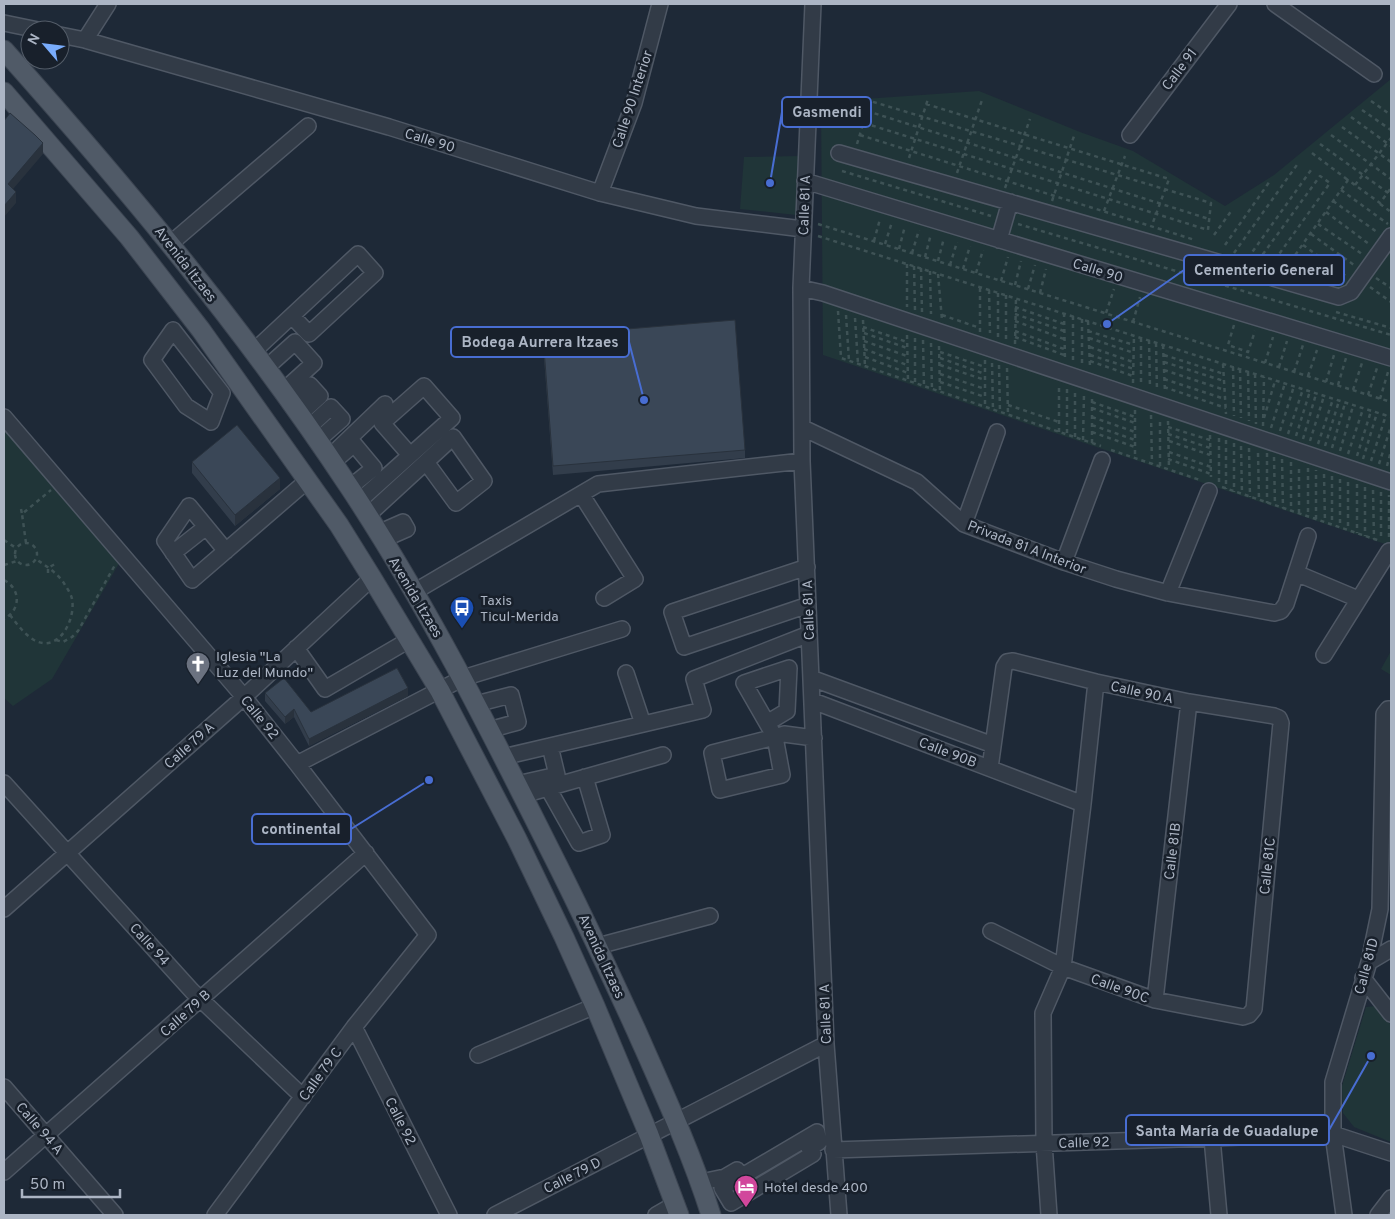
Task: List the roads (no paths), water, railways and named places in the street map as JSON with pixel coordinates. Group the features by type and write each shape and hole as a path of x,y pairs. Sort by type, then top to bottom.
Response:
{"main road":[{"name":"Avenida Itzaes","path":"4,50 90,146 254,351 360,504 414,592 463,678 588,925 677,1121 712,1215"},
{"name":"Avenida Itzaes","path":"4,92 129,237 201,330 308,480 372,578 440,691 518,839 595,1006 649,1135 677,1210"},
{"path":"201,330 224,313"},
{"path":"339,525 360,504"},
{"path":"564,937 588,925"}],"street":[{"path":"85,40 108,4"},
{"name":"Calle 90 Interior","path":"600,193 634,103 660,4"},
{"name":"Calle 81 A","path":"813,4 801,288 802,461 826,1044 839,1215"},
{"name":"Calle 91","path":"1130,135 1229,4"},
{"path":"1275,4 1374,74"},
{"path":"4,23 20,26"},
{"name":"Calle 90","path":"70,37 389,127 600,193 696,216 803,229"},
{"path":"170,244 308,126"},
{"path":"839,153 1007,197 1339,298 1351,292 1384,234"},
{"name":"Calle 90","path":"805,181 999,240 1390,364"},
{"path":"999,240 1005,220 1007,197"},
{"path":"254,351 358,254 376,273 310,334 292,316"},
{"path":"801,288 823,293 1387,482"},
{"path":"173,330 206,372 217,387 222,393 211,422 186,406 152,360 173,330"},
{"path":"266,368 295,342 314,363 310,431"},
{"path":"217,387 233,374"},
{"path":"360,504 410,455 452,418 424,386 382,423 410,455"},
{"path":"310,431 382,400"},
{"name":"Calle 92","path":"4,417 244,697 428,934"},
{"name":"Privada 81 A Interior","path":"803,428 917,482 964,524 1064,562 1116,579 1168,593 1274,613 1281,611 1286,604 1296,573"},
{"path":"310,431 354,444 374,468 360,504"},
{"path":"964,524 997,432"},
{"path":"1064,562 1102,460"},
{"path":"414,592 598,484 802,461"},
{"path":"360,504 426,462"},
{"path":"226,551 189,506 165,541 192,580 226,551 308,480"},
{"path":"1168,593 1208,485"},
{"path":"581,494 635,579 604,598"},
{"path":"173,553 206,526"},
{"path":"1308,536 1296,573 1358,599"},
{"path":"1324,655 1389,548"},
{"path":"807,567 672,612 684,647 808,606"},
{"name":"Calle 79 A","path":"4,909 244,697 372,578"},
{"path":"297,764 463,678 622,629"},
{"path":"503,757 703,710 694,679 809,634"},
{"path":"296,648 325,689 409,640"},
{"name":"Calle 90 A","path":"993,745 1004,667 1007,662 1013,661 1096,682 1189,702 1274,716 1279,718 1281,723"},
{"path":"626,673 643,724"},
{"path":"811,678 993,745 990,768"},
{"path":"1049,1215 1044,1143 1043,1013 1062,967 1083,804 1096,682"},
{"path":"476,704 511,695 518,722 489,730"},
{"name":"Calle 90B","path":"813,701 1083,804"},
{"name":"Calle 81B","path":"1155,1000 1189,702"},
{"name":"Calle 81D","path":"1344,1215 1333,1134 1334,1082 1369,962 1380,909 1387,822 1387,712"},
{"path":"767,723 775,737 782,775 720,790 712,753 775,737 784,734 814,738"},
{"name":"Calle 81C","path":"1254,1009 1281,723"},
{"path":"520,790 557,775 550,746"},
{"path":"520,790 548,788 663,755"},
{"path":"548,788 579,844 602,835 585,778"},
{"name":"Calle 94","path":"4,783 200,999 303,1097"},
{"name":"Calle 79 B","path":"4,1172 366,853"},
{"path":"598,946 710,916"},
{"name":"Calle 90C","path":"991,931 1062,967 1155,1000 1243,1018 1254,1009"},
{"name":"Calle 79 C","path":"215,1215 354,1027 428,934"},
{"path":"1369,962 1391,949"},
{"path":"1364,978 1391,1014"},
{"path":"478,1055 595,1006"},
{"name":"Calle 92","path":"354,1027 449,1215"},
{"path":"649,1135 826,1044"},
{"name":"Calle 94 A","path":"4,1087 115,1215"},
{"path":"701,1182 734,1177 817,1132 819,1142 809,1148 813,1154 731,1202 722,1188 734,1177 832,1116"},
{"name":"Calle 92","path":"833,1150 1333,1134 1391,1153"},
{"name":"Calle 79 D","path":"496,1215 649,1135"},
{"path":"1212,1138 1219,1215"},
{"path":"1378,1215 1391,1198"},
{"path":"656,1215 677,1210"}],"place":[{"name":"Gasmendi","path":"770,183"},
{"name":"Cementerio General","path":"1107,324"},
{"name":"Bodega Aurrera Itzaes","path":"644,400"},
{"name":"Taxis Ticul-Merida","path":"462,629"},
{"name":"Iglesia \"La Luz del Mundo\"","path":"198,685"},
{"name":"continental","path":"429,780"},
{"name":"Santa María de Guadalupe","path":"1371,1056"},
{"name":"Hotel desde 400","path":"746,1208"}]}
